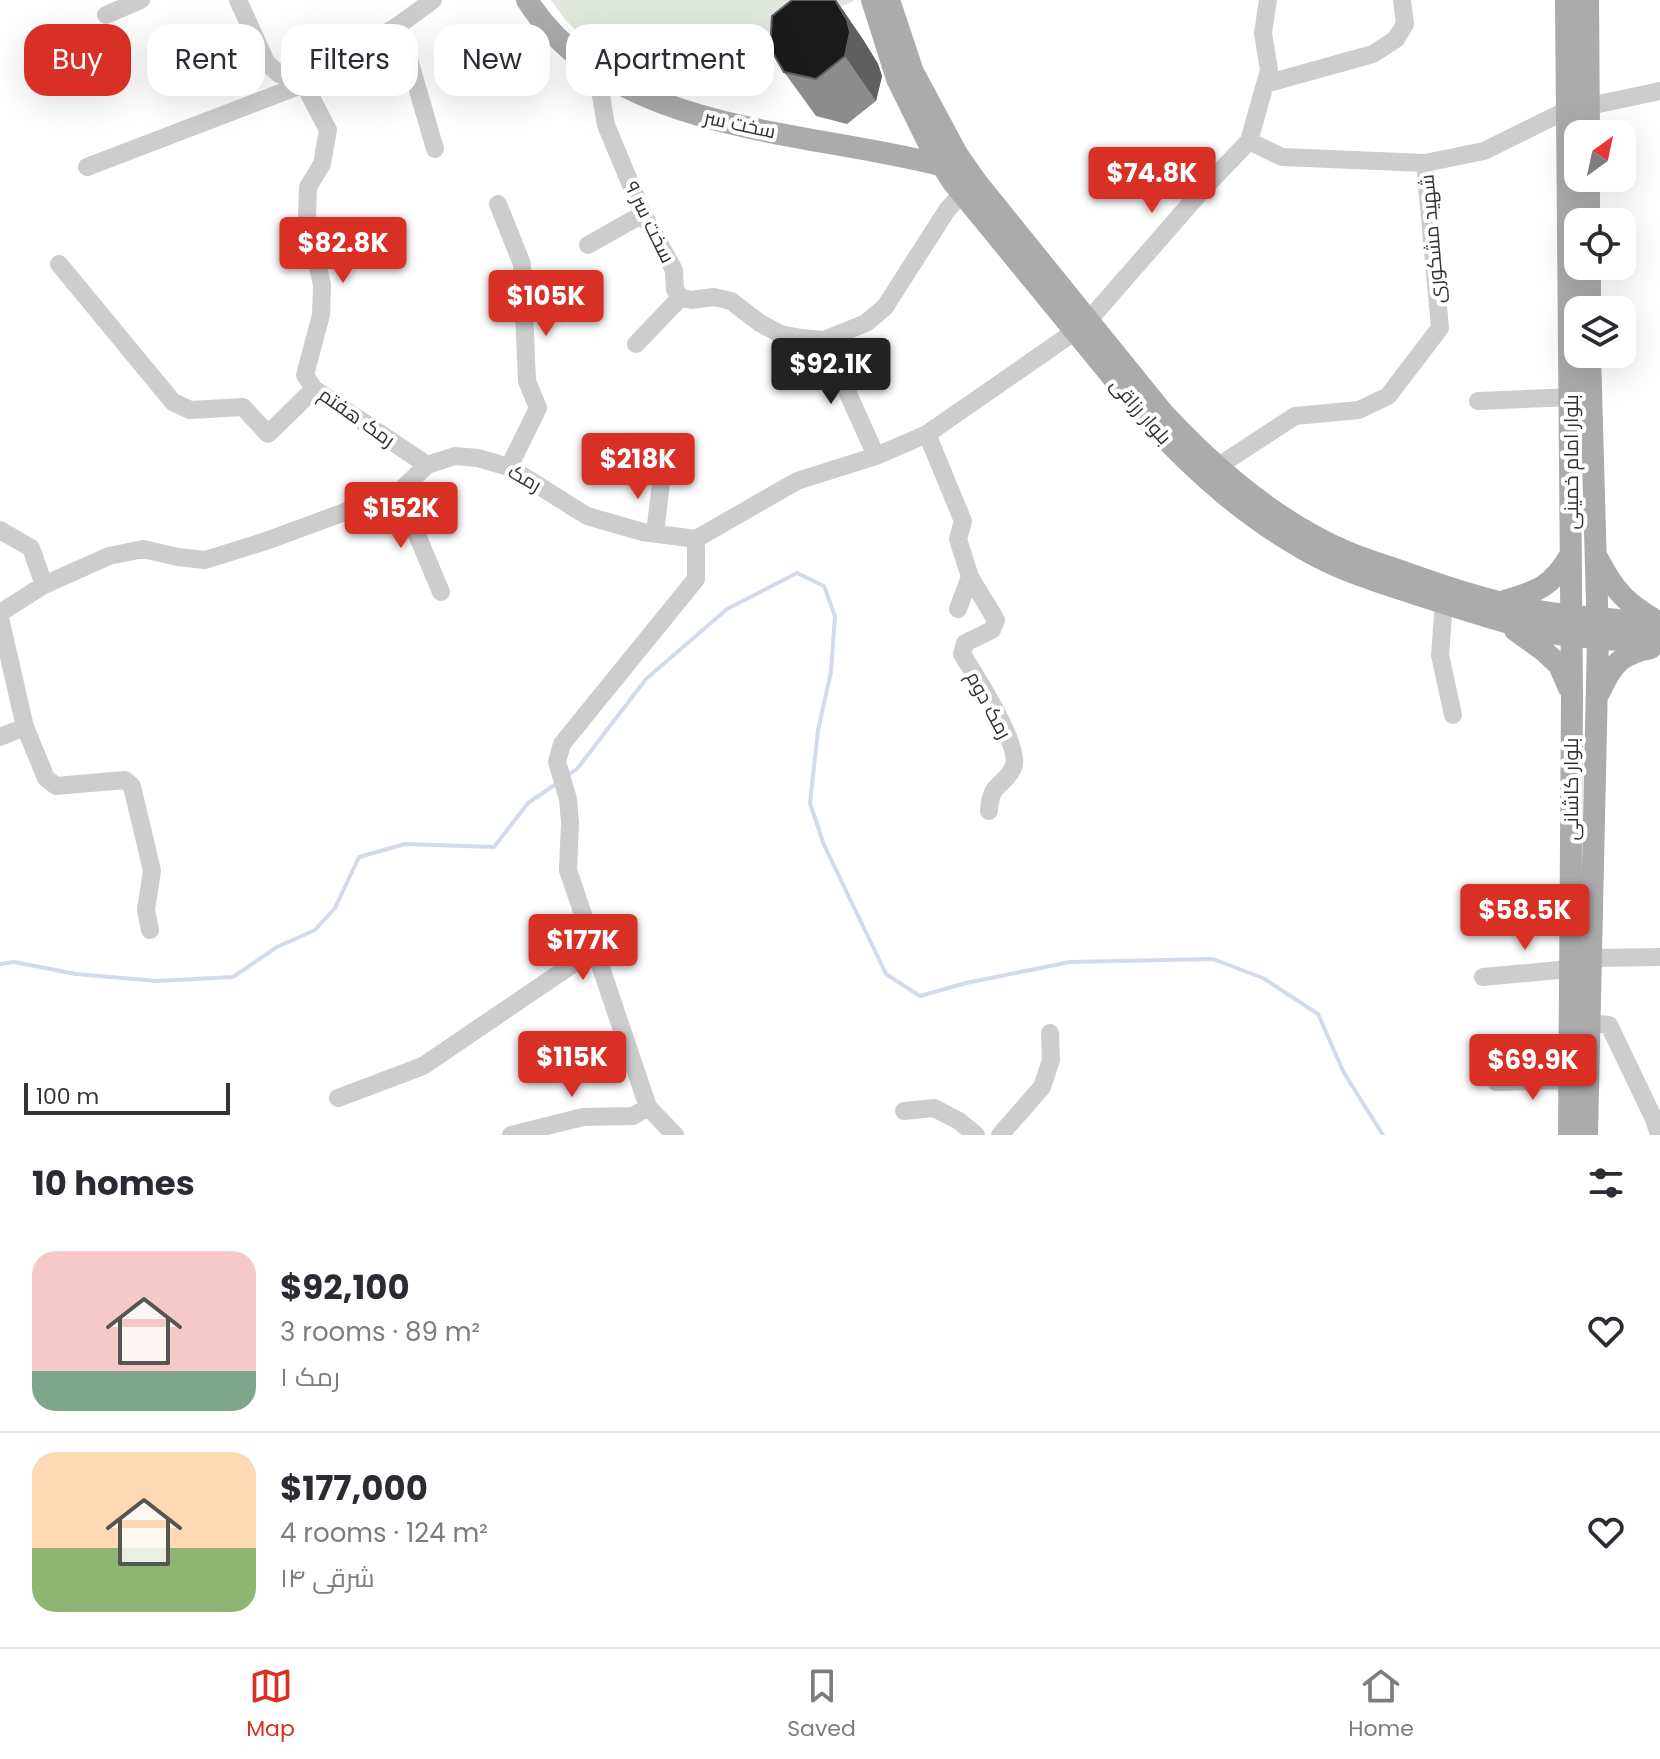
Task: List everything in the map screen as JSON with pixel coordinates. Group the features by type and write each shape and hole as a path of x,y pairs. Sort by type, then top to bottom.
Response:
{"main road":[{"name":"سخت سر","path":"527,0 566,47"},
{"name":"بلوار رزاقی","path":"872,0 897,79 929,144 949,160 1081,327 1151,424 1182,458 1261,523 1308,552 1356,574 1444,603 1498,610"},
{"name":"بلوار رزاقی","path":"889,0 913,72 945,136 949,160"},
{"name":"بلوار امام خمینی","path":"1566,0 1578,108 1583,120"},
{"name":"بلوار امام خمینی","path":"1571,625 1577,389 1578,108 1588,0"},
{"name":"سخت سر","path":"647,96 707,118 949,160"},
{"name":"بلوار رزاقی","path":"1081,327 1217,467 1270,509 1316,537 1544,631 1571,625 1598,628"},
{"name":"بلوار امام خمینی","path":"1585,368 1577,389 1596,554 1598,628"},
{"path":"1571,554 1562,570 1547,585 1498,610 1559,665 1572,696"},
{"path":"1596,554 1615,588 1660,623"},
{"path":"1598,628 1660,623"},
{"name":"بلوار کاشانی","path":"1569,1135 1571,625"},
{"path":"1598,628 1660,645"},
{"name":"بلوار کاشانی","path":"1587,1135 1598,628"},
{"path":"1597,698 1617,662 1627,654 1660,645"},
{"path":"1571,778 1596,778"}],"street":[{"path":"106,15 141,0"},
{"path":"238,0 266,62 281,75"},
{"path":"400,24 433,0"},
{"path":"675,1135 648,1107 568,870 568,799 557,762 562,744 696,579 696,539 797,481 876,456 927,434 1081,327 1249,141 1269,70 1263,33 1268,0"},
{"path":"1265,84 1373,54 1396,39 1405,24 1402,0"},
{"path":"418,90 435,149"},
{"name":"شهید مشکوری","path":"1249,141 1282,157 1425,163 1484,151 1578,108 1660,91"},
{"path":"87,167 281,93"},
{"name":"رمک هفتم","path":"310,96 328,130 322,164 308,187 307,216 322,285 321,315 305,375 314,389 427,465"},
{"name":"سخت سر ۹","path":"601,96 606,125 643,214 674,270 675,290 681,297"},
{"name":"شهید مشکوری","path":"1217,467 1295,416 1359,410 1388,396 1440,328 1425,163"},
{"path":"636,344 681,297 691,300 714,297 731,301 780,334 802,338 824,340 866,323 885,307 947,210 970,189"},
{"path":"498,204 522,264 527,381 538,408 509,467"},
{"path":"588,245 643,214"},
{"path":"59,264 173,402 190,410 243,407 268,434 314,389"},
{"path":"824,340 876,456"},
{"path":"1478,401 1577,389"},
{"name":"رمک دوم","path":"927,434 963,521 958,539 970,577 996,620 992,630 965,643 962,654 999,716 1015,758 1013,769 990,794 989,811"},
{"name":"رمک","path":"427,465 455,456 478,458 509,467 587,516 643,532 696,539"},
{"path":"150,930 146,910 152,871 132,786 125,780 56,786 46,778 25,727 0,616 44,585 109,556 143,549 205,560 399,492 427,465"},
{"path":"655,533 662,475"},
{"path":"399,492 441,592"},
{"path":"0,530 31,548 44,585"},
{"path":"958,609 970,577"},
{"path":"1444,603 1440,655 1453,715"},
{"path":"0,737 25,727"},
{"path":"338,1098 423,1066 595,949"},
{"path":"1591,958 1660,957"},
{"path":"1483,977 1570,969"},
{"path":"1590,1023 1609,1025 1659,1135"},
{"path":"1000,1135 1042,1087 1051,1060 1050,1033"},
{"path":"1496,1082 1570,1080"},
{"path":"511,1135 583,1117 633,1116 648,1107"},
{"path":"904,1111 934,1108 959,1121 976,1135"}],"shaded area":[{"path":"551,0 854,1 774,35 774,24 570,24"}],"building":[{"path":"792,0 835,0 850,32 845,56 816,79 784,72 774,55 772,16"}],"waterway":[{"path":"566,776 577,769 646,679 727,609 797,573 824,586 835,616 831,672 818,730 810,803 824,845 886,974 920,996 966,983 1070,962 1213,959 1263,978 1318,1014 1344,1073 1383,1135"},
{"path":"0,964 14,962 76,974 157,981 233,977 277,947 315,930 335,908 359,857 405,844 494,847 528,803 556,784"}]}
